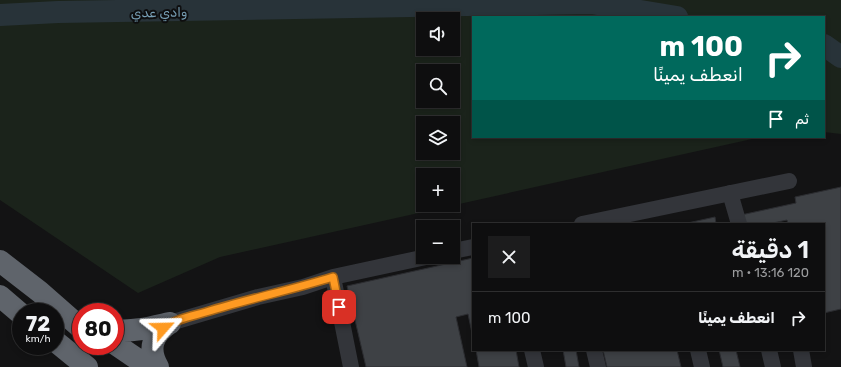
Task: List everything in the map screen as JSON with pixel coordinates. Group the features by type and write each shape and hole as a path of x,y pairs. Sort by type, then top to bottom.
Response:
{"highway":[{"path":"0,262 72,314"},
{"path":"40,292 72,310"},
{"path":"40,292 72,320"},
{"path":"124,330 139,330 170,323"},
{"path":"158,367 152,352 155,340 158,333 170,323"},
{"path":"64,348 87,367"},
{"path":"124,350 149,367"},
{"path":"62,355 74,367"},
{"path":"112,355 126,367"}],"lane":[{"path":"587,223 789,181"},
{"path":"730,193 739,223"},
{"path":"460,250 472,247"},
{"path":"170,323 333,277 416,259"},
{"path":"333,277 351,367"},
{"path":"532,351 536,367"},
{"path":"594,351 598,367"},
{"path":"698,351 702,367"},
{"path":"769,351 772,367"},
{"path":"800,351 804,367"}],"shaded area":[{"path":"0,0 841,0 841,134 825,132 825,16 472,16 472,138 756,138 460,204 460,168 416,168 416,212 423,212 220,257 138,293 0,200"}],"building":[{"path":"841,187 841,309 825,313 825,223 788,223 787,220 773,223 743,223 741,215 796,203 795,197"},
{"path":"715,217 716,223 688,223"},
{"path":"472,258 472,333 468,314 456,317 467,367 366,367 347,286 446,264 460,264 460,261"},
{"path":"476,351 516,351 519,367 479,367"},
{"path":"563,351 576,351 579,367 566,367"},
{"path":"603,351 677,351 681,367 607,367"},
{"path":"719,351 736,351 740,367 723,367"}],"waterway":[{"name":"وادي عدي","path":"0,15 58,12 591,3 671,16"},
{"name":"وادي عدي","path":"825,46 841,57"}],"route":[{"path":"163,328 170,323 218,308 333,277 339,307"}]}
